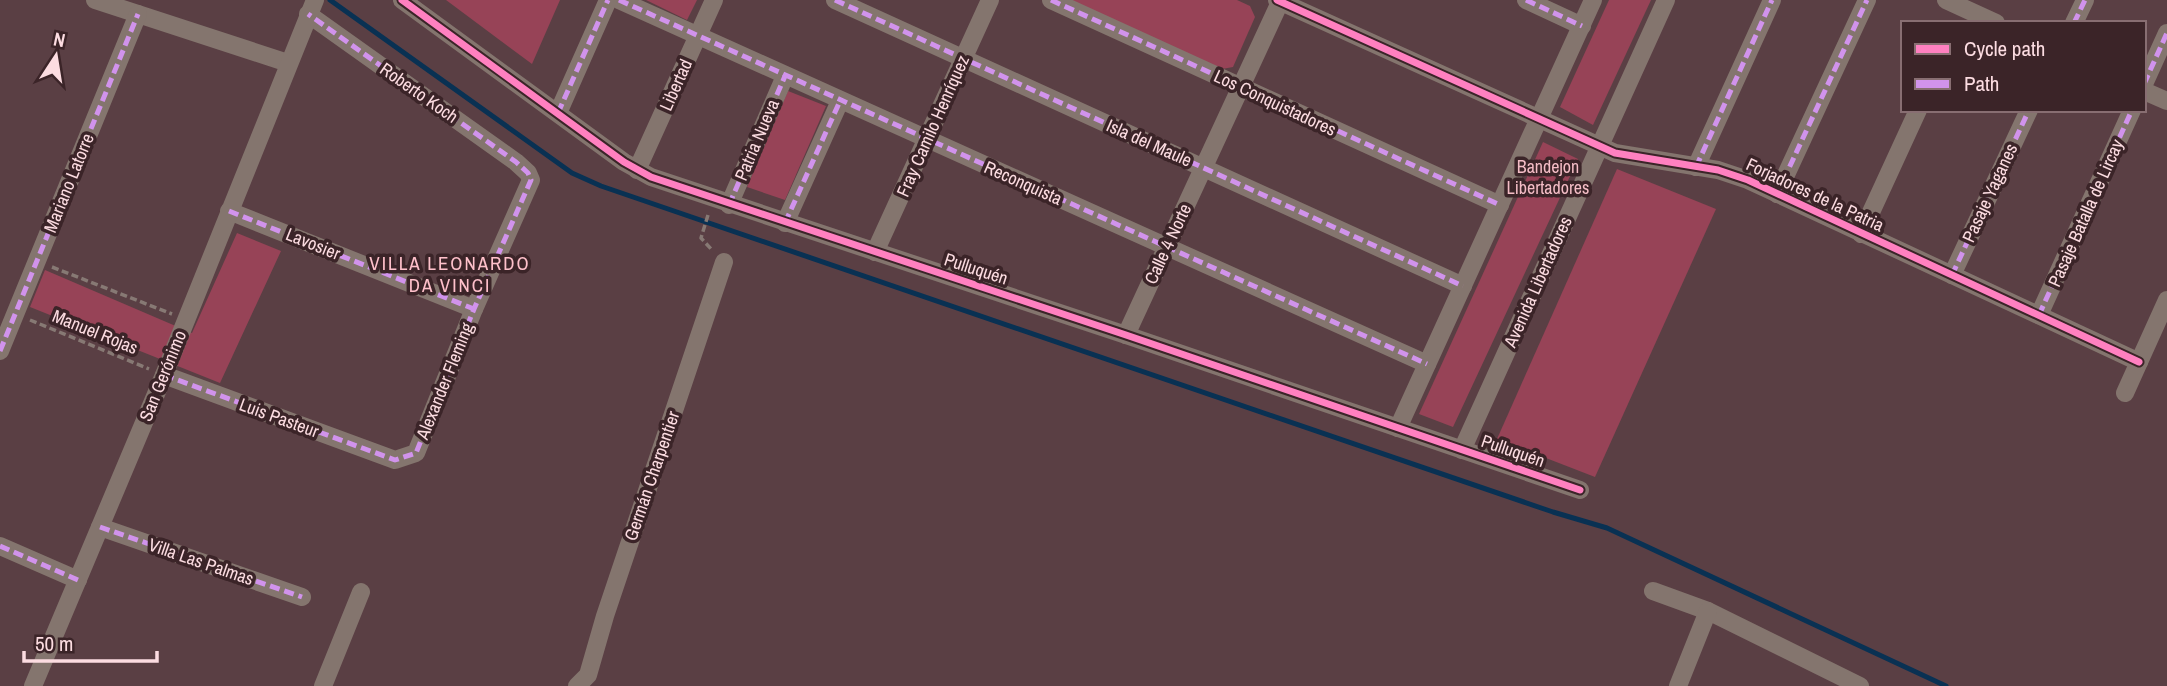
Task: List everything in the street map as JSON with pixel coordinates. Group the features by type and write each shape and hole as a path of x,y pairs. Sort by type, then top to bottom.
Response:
{"street":[{"path":"95,0 288,63"},
{"name":"Pulluquén","path":"402,0 637,170 665,183 1126,335 1580,490"},
{"path":"558,113 608,0"},
{"name":"Reconquista","path":"618,0 1427,364"},
{"name":"Libertad","path":"637,170 714,0"},
{"name":"Isla del Maule","path":"835,0 1463,286"},
{"name":"Fray Camilo Henríquez","path":"875,252 990,0"},
{"name":"Los Conquistadores","path":"1051,0 1500,205"},
{"name":"Calle 4 Norte","path":"1126,335 1279,0"},
{"name":"Forjadores de la Patria","path":"1279,0 1615,153 1734,174 2139,362"},
{"path":"1526,0 1581,26"},
{"path":"1398,428 1593,0"},
{"name":"Avenida Libertadores","path":"1462,450 1666,0"},
{"path":"1696,167 1772,0"},
{"path":"1777,194 1867,0"},
{"path":"1946,0 1991,21"},
{"path":"2075,21 2085,0"},
{"name":"San Gerónimo","path":"33,686 187,320 312,7"},
{"name":"Roberto Koch","path":"312,7 528,173"},
{"name":"Mariano Latorre","path":"0,351 138,14"},
{"path":"2146,80 2167,33"},
{"name":"Patria Nueva","path":"729,205 785,76"},
{"path":"2146,92 2167,102"},
{"path":"785,223 840,101"},
{"path":"1861,234 1917,112"},
{"name":"Pasaje Yaganes","path":"1952,275 2028,112"},
{"name":"Pasaje Batalla de Lircay","path":"2039,315 2131,112"},
{"name":"Alexander Fleming","path":"395,460 416,453 474,309 531,180 528,173"},
{"name":"Lavosier","path":"229,211 474,309"},
{"name":"Germán Charpentier","path":"577,686 588,675 724,262"},
{"path":"2125,393 2167,300"},
{"name":"Luis Pasteur","path":"164,375 395,460"},
{"name":"Villa Las Palmas","path":"100,527 302,597"},
{"path":"0,546 78,580"},
{"path":"1653,591 1708,611 1860,686"},
{"path":"323,686 362,592"},
{"path":"1678,686 1708,611"}],"path":[{"path":"701,238 707,219"},
{"path":"37,261 187,320"}],"green space":[{"path":"446,0 560,0 532,64"},
{"path":"646,0 697,0 687,20"},
{"path":"1062,0 1237,0 1250,6 1255,17 1233,67 1222,69"},
{"name":"Bandejon Libertadores","path":"1609,0 1651,0 1593,125 1560,107"},
{"path":"788,91 826,106 785,200 747,187"},
{"name":"Bandejon Libertadores","path":"1543,142 1578,159 1453,427 1419,414"},
{"path":"1617,169 1716,209 1595,477 1497,439"},
{"path":"237,233 281,251 220,383 30,307 45,270 192,333"}],"waterway":[{"path":"330,0 572,173 601,186 1553,512 1607,528 1946,686"}],"marked path":[{"path":"558,113 608,0"},
{"path":"619,0 1427,364"},
{"path":"835,0 1463,286"},
{"path":"1051,0 1500,205"},
{"path":"1526,0 1582,26"},
{"path":"1696,167 1772,0"},
{"path":"1777,194 1867,0"},
{"path":"2075,21 2085,0"},
{"path":"0,351 138,14"},
{"path":"164,375 395,460 416,453 474,309 531,180 528,173 516,162 308,14"},
{"path":"2146,80 2167,33"},
{"path":"729,205 785,76"},
{"path":"785,223 840,101"},
{"path":"1952,275 2028,112"},
{"path":"2039,315 2131,112"},
{"path":"229,211 474,309"},
{"path":"100,527 302,597"},
{"path":"0,546 78,580"}],"cycle path":[{"path":"402,0 624,162 651,177 1580,490"},
{"path":"1277,0 1615,153 1718,170 1748,180 2139,362"}],"district":[{"name":"VILLA LEONARDO DA VINCI","path":"450,274"}]}
